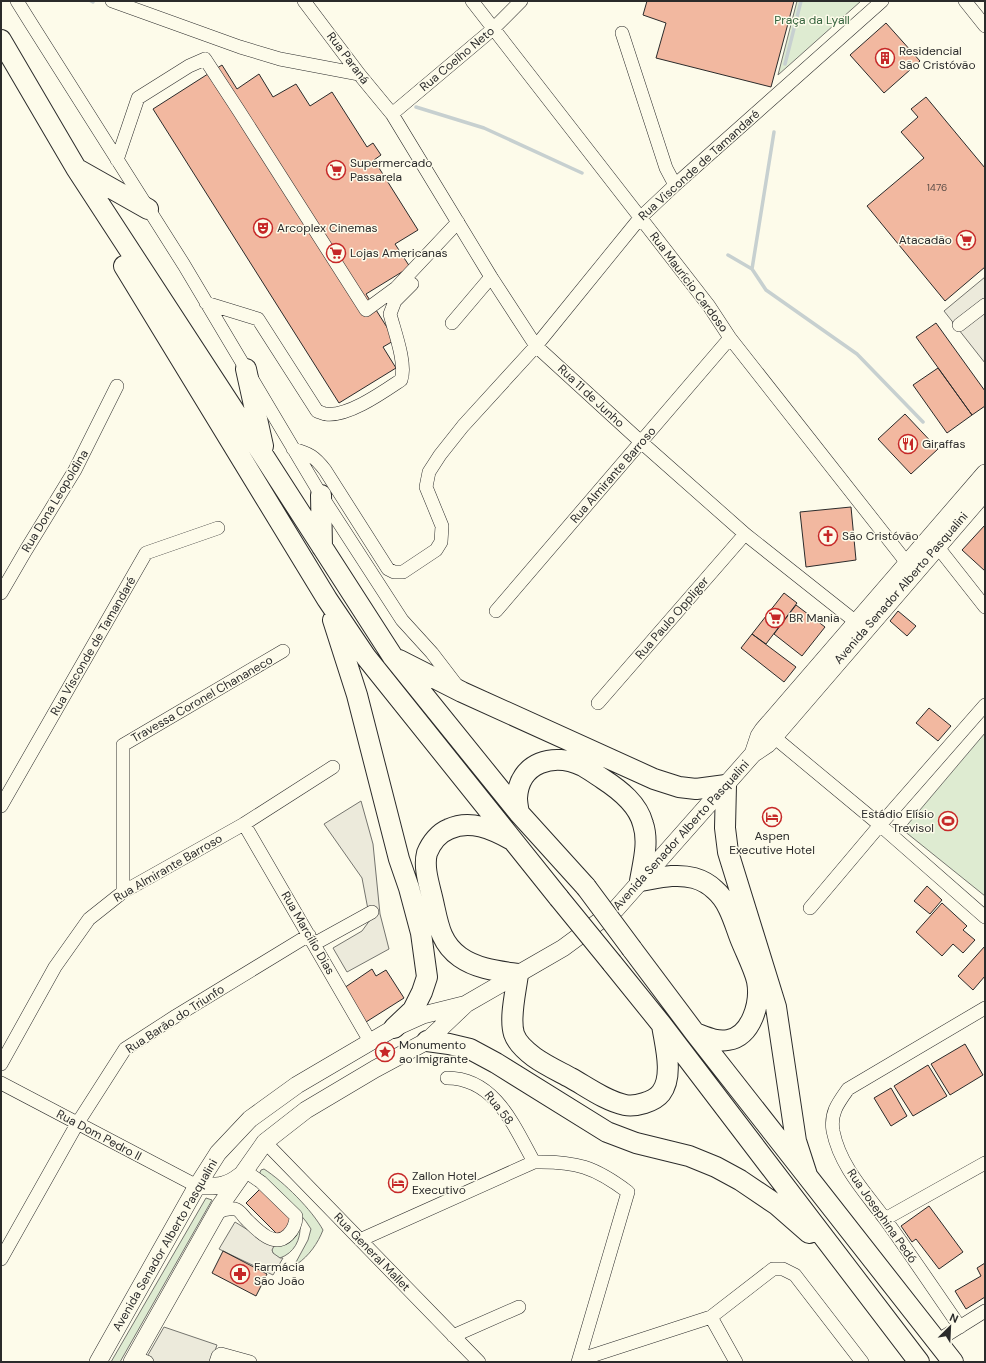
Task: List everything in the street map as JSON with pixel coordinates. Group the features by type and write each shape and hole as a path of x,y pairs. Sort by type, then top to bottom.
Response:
{"highway":[{"path":"1,40 76,168 266,458 392,656 519,813 586,887 696,1033 953,1362"},
{"path":"1,64 327,599 366,657 662,1025 919,1362"},
{"path":"76,168 148,209"},
{"path":"246,369 266,458"},
{"path":"321,495 322,547"},
{"path":"327,599 357,695 399,859 409,888 421,933 427,976 422,992 413,1010 394,1028"},
{"path":"392,656 462,692 654,779 696,789 726,785 725,828 728,852 776,1007 796,1141 808,1175"},
{"path":"519,813 517,798 519,787 522,778 529,769 540,762 552,759 565,760 582,766 615,787 629,799 637,810 644,824 646,840 640,881 667,876 694,878 715,890 727,904 757,980 757,998 750,1022 745,1031 735,1038 728,1040 716,1040 696,1033"},
{"path":"516,842 497,832 480,826 464,824 442,832 435,839 427,854 426,869 440,931 447,945 460,957 482,968 518,974 512,1024 514,1035 522,1048 534,1057 611,1100 626,1105 635,1105 647,1102 661,1093 666,1082 669,1071 662,1025"},
{"path":"427,1041 470,1049 496,1063 607,1132 636,1143 689,1156 716,1166 777,1205 843,1263"},
{"path":"884,1315 907,1362"}],"main road":[{"name":"Avenida Senador Alberto Pasqualini","path":"753,754 763,730 985,473"},
{"name":"Avenida Senador Alberto Pasqualini","path":"138,1361 217,1213 265,1142 306,1110 427,1041 466,1004 563,948 616,909 753,754 768,744 985,492"},
{"name":"Avenida Senador Alberto Pasqualini","path":"98,1362 197,1186 218,1154 250,1119 297,1085 371,1043 394,1028 423,1015 466,1004"},
{"path":"354,1082 373,1056 374,1049 371,1043"},
{"path":"265,1142 260,1130 262,1124 297,1085"},
{"path":"197,1186 220,1186 232,1182 244,1172"}],"street":[{"path":"17,1 184,265 321,495 402,620 432,653 462,692"},
{"path":"112,1 240,47 280,59 359,74"},
{"name":"Rua Paraná","path":"304,1 359,74 392,114"},
{"name":"Rua Maurício Cardoso","path":"472,1 708,306 730,338 906,563"},
{"name":"Rua Coelho Neto","path":"392,114 493,29 521,1"},
{"name":"Rua Visconde de Tamandaré","path":"294,449 305,452 315,458 325,470 388,569 394,572 403,572 436,550 441,542 442,526 426,487 429,472 440,455 463,426 536,346 640,218 675,185 882,1"},
{"path":"965,1 985,26"},
{"path":"622,33 666,168 675,185"},
{"path":"117,160 138,98 189,66 205,59 366,310 396,288 461,226"},
{"name":"Rua 11 de Junho","path":"392,114 491,277 536,346 745,534 856,622"},
{"path":"206,303 258,320 317,411 326,414 337,414 368,402 401,380 403,374 400,348 390,314 395,301 461,226"},
{"path":"452,323 491,277"},
{"path":"959,325 985,305"},
{"name":"Rua Almirante Barroso","path":"496,611 730,338"},
{"name":"Rua Dona Leopoldina","path":"1,593 75,470 117,386"},
{"name":"Rua Visconde de Tamandaré","path":"3,797 146,553 218,528"},
{"name":"Rua Paulo Oppliger","path":"598,703 745,534"},
{"path":"937,546 985,607"},
{"name":"Travessa Coronel Chananeco","path":"123,892 123,745 283,651"},
{"path":"810,908 985,705"},
{"path":"774,737 880,825 985,917"},
{"name":"Rua Almirante Barroso","path":"1,1064 55,967 89,918 123,892 244,824 333,767"},
{"name":"Rua Marcílio Dias","path":"244,824 371,1043"},
{"name":"Rua Barão do Triunfo","path":"1,1259 77,1124 125,1049 176,1016 312,940 372,912"},
{"name":"Rua Josephina Pedó","path":"960,1327 885,1219 850,1172 839,1151 833,1130 834,1108 848,1089 985,1008"},
{"name":"Rua 58","path":"447,1078 461,1079 476,1084 491,1094 512,1123 534,1162"},
{"name":"Rua Dom Pedro II","path":"1,1083 197,1186"},
{"name":"Rua General Mallet","path":"265,1142 479,1362"},
{"path":"360,1240 534,1162 553,1161 573,1164 594,1170 628,1192 578,1361"},
{"path":"885,1219 985,1164"},
{"path":"217,1213 226,1209 237,1210 250,1223 271,1239 284,1239 291,1232 296,1216 261,1182 244,1172"},
{"path":"578,1361 711,1317 773,1269 783,1269 795,1275 862,1362"},
{"path":"453,1336 519,1307"},
{"path":"937,1341 985,1311"},
{"path":"711,1317 736,1362"},
{"path":"216,1362 218,1356 221,1354 250,1362"}],"green space":[{"name":"Praça da Lyall","path":"797,1 861,1 778,75"},
{"name":"Estádio Elísio Trevisol","path":"985,733 985,896 903,830"},
{"path":"264,1169 280,1181 297,1197 312,1214 323,1230 313,1249 297,1264 295,1264 308,1240 311,1229 294,1208 259,1175 261,1170"},
{"path":"206,1198 212,1200 120,1362 111,1362"},
{"path":"300,1225 298,1241 293,1249 285,1256 280,1258 275,1255 272,1251 272,1247 290,1242 296,1236 296,1231"}],"shaded area":[{"path":"985,277 985,363 944,311"},
{"path":"361,801 373,844 380,914 389,949 347,972 333,948 362,931 370,920 362,878 324,824"},
{"path":"235,1222 274,1246 272,1250 273,1253 280,1258 283,1258 273,1275 219,1249"},
{"path":"164,1327 217,1345 211,1362 144,1362"}],"building":[{"path":"647,1 794,1 771,87 656,58 666,23 643,15"},
{"name":"Residencial São Cristóvão","path":"886,23 920,61 884,93 850,55"},
{"path":"222,65 237,89 259,74 273,97 296,84 310,106 332,92 367,147 373,143 381,155 374,160 418,230 395,244 410,267 366,294 395,340 383,347 396,368 339,403 153,109"},
{"path":"926,97 985,168 985,267 945,301 867,206 924,158 901,132 918,117 911,109"},
{"path":"936,323 985,391 985,406 972,415 916,337"},
{"path":"938,368 972,415 947,433 913,385"},
{"name":"Giraffas","path":"905,414 938,449 911,474 878,439"},
{"name":"São Cristóvão","path":"851,507 856,560 806,567 800,512"},
{"path":"985,525 985,571 962,550"},
{"name":"BR Mania","path":"784,593 797,603 766,644 752,634"},
{"path":"796,605 825,627 802,656 774,634"},
{"path":"898,611 916,626 907,636 890,621"},
{"path":"752,634 796,667 784,682 741,648"},
{"path":"929,708 951,726 938,741 916,723"},
{"path":"927,886 942,900 930,914 914,901"},
{"path":"942,903 967,926 963,930 975,940 963,953 953,944 942,956 916,932"},
{"path":"985,946 985,976 973,990 958,976"},
{"path":"372,969 376,976 386,970 404,998 366,1022 344,988"},
{"path":"965,1044 983,1075 950,1095 931,1064"},
{"path":"928,1065 947,1096 913,1116 894,1086"},
{"path":"891,1088 907,1116 891,1126 874,1098"},
{"path":"262,1187 294,1219 287,1225 290,1228 281,1238 246,1203"},
{"path":"929,1206 963,1252 939,1269 916,1239 912,1242 901,1226"},
{"name":"Farmácia São João","path":"223,1251 267,1274 256,1296 212,1273"},
{"path":"985,1263 985,1297 966,1309 955,1291 981,1276 977,1268"}],"waterway":[{"path":"785,64 801,1"},
{"path":"416,107 484,128 582,173"},
{"path":"752,269 774,132"},
{"path":"728,255 752,269 766,290 857,354 923,422"}],"place":[{"name":"Residencial São Cristóvão","path":"885,58"},
{"name":"Supermercado Passarela","path":"336,170"},
{"name":"Arcoplex Cinemas","path":"263,228"},
{"name":"Atacadão","path":"966,240"},
{"name":"Lojas Americanas","path":"336,253"},
{"name":"Giraffas","path":"908,444"},
{"name":"São Cristóvão","path":"828,536"},
{"name":"BR Mania","path":"775,618"},
{"name":"Aspen Executive Hotel","path":"772,817"},
{"name":"Estádio Elísio Trevisol","path":"948,821"},
{"name":"Monumento ao Imigrante","path":"385,1052"},
{"name":"Zallon Hotel Executivo","path":"398,1183"},
{"name":"Farmácia São João","path":"240,1274"}]}
